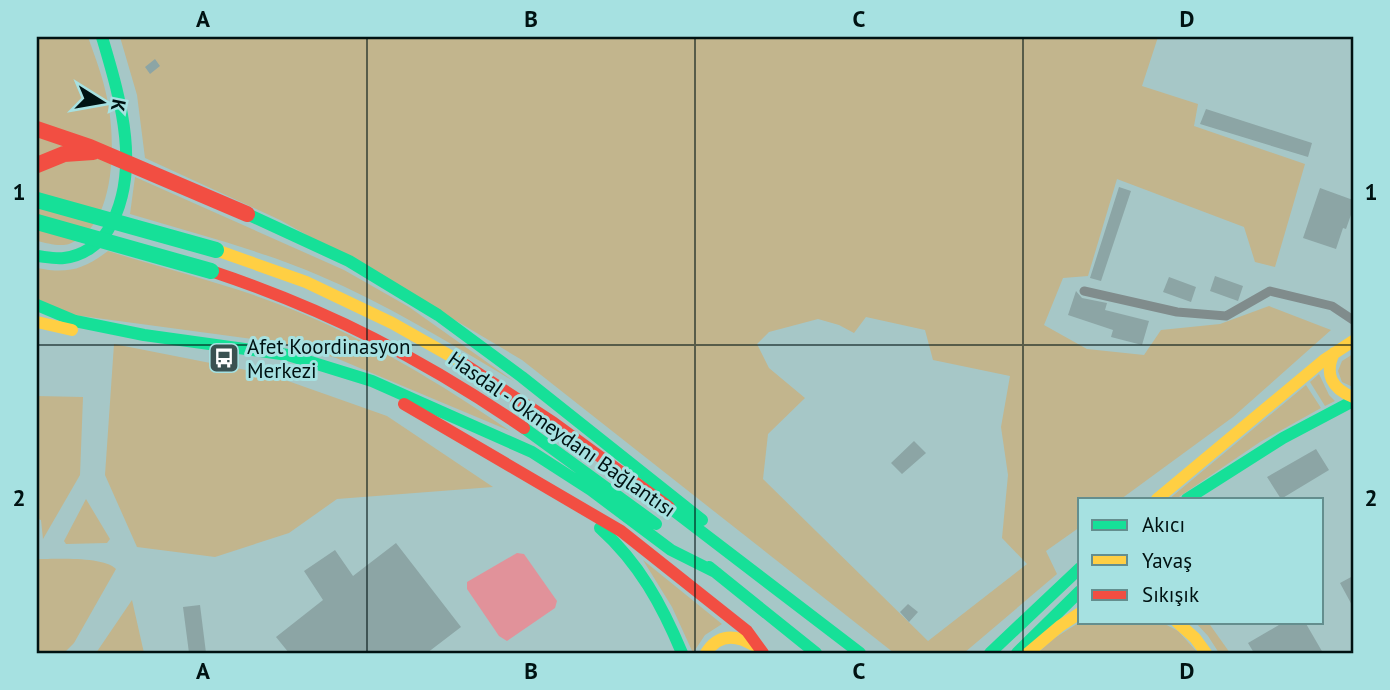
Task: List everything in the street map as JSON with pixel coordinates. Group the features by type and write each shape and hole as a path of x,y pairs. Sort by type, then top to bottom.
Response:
{"main road":[{"path":"37,256 71,258 96,247 111,228 121,201 124,123 102,37"},
{"path":"37,129 81,143 349,261 438,315 522,377 739,549 762,581"},
{"path":"37,165 57,155 74,151 102,153"},
{"name":"Hasdal - Okmeydanı Bağlantısı","path":"37,200 216,250 294,276 386,319 464,363 604,459 860,653"},
{"name":"Hasdal - Okmeydanı Bağlantısı","path":"37,222 211,271 302,301 408,354 536,436 616,494 816,653"},
{"path":"37,305 65,319 144,335 262,350 330,367 381,385 533,452 592,489 671,550 717,573"},
{"path":"37,323 109,336 127,338 144,335"},
{"path":"1158,498 1335,352 1353,341"},
{"path":"1189,498 1283,438 1353,399 1338,390 1329,379 1327,370 1335,352"},
{"path":"330,367 408,406 553,493 606,521 747,631 762,652"},
{"path":"553,493 613,538 637,566 658,598 682,653"},
{"path":"990,653 1078,570"},
{"path":"1017,653 1078,594"},
{"path":"1028,653 1060,625 1078,614"},
{"path":"1179,624 1206,653"},
{"path":"706,653 715,640 727,635 737,636 762,652"}],"street":[{"path":"1084,291 1177,312 1227,316 1270,291 1332,306 1353,320"}],"shaded area":[{"path":"37,37 88,37 103,82 110,115 112,158 104,201 96,220 85,235 65,245 37,241"},
{"path":"120,37 1158,37 1142,86 1198,104 1194,126 1305,164 1275,267 1255,262 1244,227 1117,179 1088,276 1063,278 1044,325 1087,349 1144,355 1161,330 1220,324 1269,306 1331,330 1233,417 1122,498 1078,498 1078,528 1046,551 1057,574 964,653 894,653 522,360 280,220 145,158 137,95","holes":["866,317 925,330 933,360 1010,376 1001,427 1008,475 1002,538 1027,564 928,641 763,479 768,434 805,398 769,368 757,344 769,332 818,319 854,333"]},
{"path":"135,177 344,270 409,307 515,382 443,339 344,286 248,249 130,214"},
{"path":"108,251 246,292 320,321 404,364 510,431 336,358 283,343 37,310 37,268 57,271 74,269 91,263"},
{"path":"114,344 271,375 387,416 493,487 337,499 289,533 215,557 137,547 105,475"},
{"path":"1353,354 1353,387 1342,382 1338,371 1342,361"},
{"path":"1319,374 1329,395 1335,401 1325,406 1310,382"},
{"path":"1306,385 1321,408 1260,442 1177,498 1170,498"},
{"path":"37,396 83,397 80,475 43,539 41,520 37,519"},
{"path":"86,499 110,539 107,543 66,544 64,541"},
{"path":"517,553 524,554 557,601 555,608 507,641 499,636 467,589 467,582"},
{"path":"37,559 90,560 116,569 74,643 64,653 37,653"},
{"path":"643,560 722,624 705,635 693,653 672,607"},
{"path":"132,600 144,653 96,653"},
{"path":"1078,623 1165,624 1178,631 1198,653 1038,653 1053,639"},
{"path":"1197,624 1209,624 1230,653 1219,653"}],"building":[{"path":"155,59 160,66 150,74 145,67"},
{"path":"1206,109 1312,143 1308,157 1200,124"},
{"path":"1119,187 1131,191 1101,281 1090,278"},
{"path":"1320,188 1353,200 1353,209 1336,249 1303,238"},
{"path":"1215,276 1243,286 1238,301 1210,291"},
{"path":"1169,277 1196,287 1191,302 1163,292"},
{"path":"1076,291 1082,298 1107,303 1105,310 1149,321 1142,345 1111,337 1113,330 1068,315"},
{"path":"914,441 926,453 902,474 891,463"},
{"path":"1316,449 1329,470 1283,498 1267,477"},
{"path":"396,543 461,627 427,653 289,653 276,637 323,600 304,571 335,550 353,576"},
{"path":"1353,576 1353,607 1340,583"},
{"path":"908,604 918,612 909,622 900,612"},
{"path":"200,605 206,653 189,653 183,607"},
{"path":"1281,624 1306,624 1323,653 1254,653 1248,643"}],"traffic: fast":[{"path":"37,256 64,258 89,249 108,230 119,208 126,160 125,135 102,37"},
{"path":"37,200 216,250"},
{"path":"247,214 349,261 438,315 522,377 702,520"},
{"path":"37,222 211,271"},
{"path":"37,305 75,321 144,335 288,355 372,381 532,452 591,490 671,550 717,573"},
{"path":"1189,498 1283,438 1353,401"},
{"path":"524,428 656,524"},
{"path":"669,507 860,653"},
{"path":"600,528 638,570 666,618 682,653"},
{"path":"709,567 816,653"},
{"path":"990,653 1078,570"},
{"path":"1017,653 1078,593"}],"traffic: slow":[{"path":"216,250 306,282 392,323 461,362"},
{"path":"37,322 72,330"},
{"path":"1158,498 1324,360 1353,341"},
{"path":"1334,353 1330,368 1332,380 1340,390 1353,397"},
{"path":"1028,653 1078,614"},
{"path":"1179,624 1206,653"},
{"path":"706,653 721,639 740,639 753,645"}],"traffic: jam":[{"path":"37,129 90,147 247,214"},
{"path":"37,165 64,154 93,152"},
{"path":"211,271 295,302 374,338 449,380 524,428"},
{"path":"461,362 554,423 669,507"},
{"path":"404,404 621,531 747,631 763,653"}],"place":[{"name":"Afet Koordinasyon Merkezi","path":"224,358"}]}
